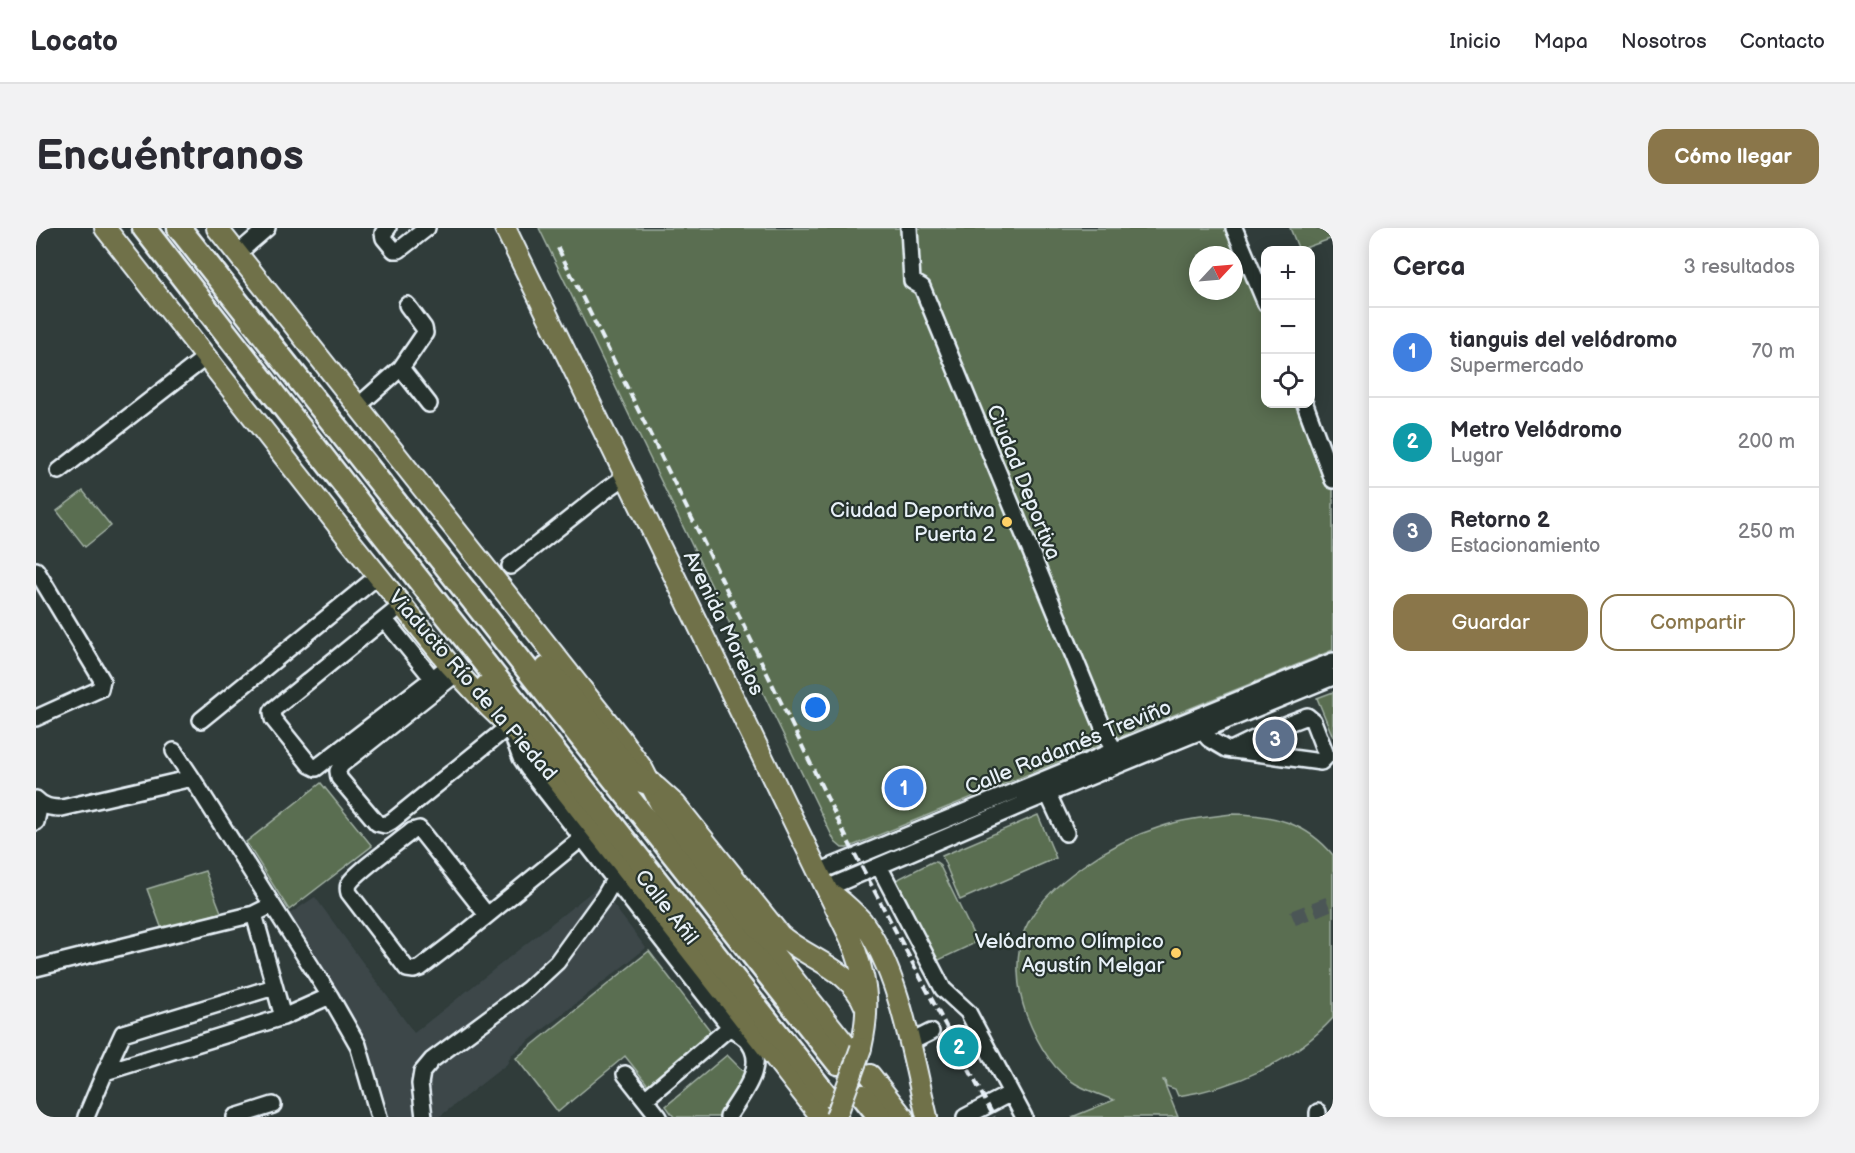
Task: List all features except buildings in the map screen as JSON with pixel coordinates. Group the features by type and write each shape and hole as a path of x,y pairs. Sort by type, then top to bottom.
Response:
{"highway":[{"name":"Viaducto Río de la Piedad","path":"144,228 827,1109"},
{"path":"178,228 422,535 848,1052"},
{"path":"422,535 464,574 498,611 629,770 642,781 651,784"},
{"path":"418,579 432,607 502,708 509,726"},
{"path":"866,1086 880,1117"}],"main road":[{"name":"Viaducto Río de la Piedad","path":"105,228 453,669 532,748 827,1109"},
{"path":"217,228 621,739 651,784 670,823 848,1052 827,1109"},
{"name":"Avenida Morelos","path":"505,228 849,934 866,982 867,1012 848,1052"},
{"path":"651,784 665,793 676,805 780,935 846,979 858,992 867,1012"},
{"path":"823,880 855,914 876,943 895,987 927,1117"},
{"path":"866,1086 903,1117"}],"street":[{"path":"237,254 267,228"},
{"path":"388,228 383,233 384,238 394,250 399,250 427,228"},
{"name":"Ciudad Deportiva","path":"909,228 912,281 922,287 1114,751"},
{"path":"1234,228 1264,300"},
{"path":"357,407 401,368 425,333 424,328 406,305"},
{"path":"59,471 206,357"},
{"path":"401,368 429,404"},
{"path":"1306,408 1333,480"},
{"path":"510,566 626,476"},
{"path":"36,570 102,680 100,688 36,718"},
{"path":"201,720 378,576"},
{"path":"402,605 274,709 273,719 287,738 310,765 316,768 433,678 453,669"},
{"path":"385,620 433,678"},
{"name":"Calle Radamés Treviño","path":"823,880 1025,796 1048,794 1333,661"},
{"path":"453,669 340,765 339,778 377,823 385,825 392,821 509,726"},
{"name":"Calle Radamés Treviño","path":"823,880 879,866 1114,751 1333,677"},
{"path":"1199,724 1212,741 1226,749 1231,750 1301,758 1316,762 1321,762 1325,758 1325,752 1312,721 1307,717 1281,726 1231,750"},
{"name":"Calle Añil","path":"509,726 521,758 730,1027 750,1044 756,1064 751,1079 728,1117"},
{"path":"174,751 330,996 358,1045 379,1117"},
{"path":"36,822 38,802 50,807 62,808 192,777"},
{"path":"1048,794 1066,833"},
{"path":"487,915 419,829 412,831 349,883 349,893 407,969 414,970 420,968 487,915 582,838"},
{"path":"879,866 943,989 968,1012 1024,1117"},
{"path":"424,1117 420,1084 422,1072 432,1060 528,989 557,962 615,878"},
{"path":"36,968 254,914 272,905"},
{"path":"254,914 283,1017"},
{"path":"86,1117 123,1033 274,987"},
{"path":"105,1072 283,1017 330,996"},
{"path":"645,1099 730,1027"},
{"path":"909,1043 930,1032"},
{"path":"625,1074 659,1117"},
{"path":"965,1117 1011,1093"},
{"path":"235,1117 273,1106"}],"shaded area":[{"path":"599,886 646,948 511,1055 507,1064 439,1117 390,1117 370,1050 288,915 315,897 414,1033"}],"green space":[{"name":"Ciudad Deportiva Puerta 2","path":"539,228 1231,228 1238,246 1189,246 1189,300 1243,300 1243,258 1261,302 1261,408 1303,408 1333,489 1333,650 847,848 842,848 835,842"},
{"path":"1290,228 1333,228 1333,238 1310,246 1297,246"},
{"path":"83,491 111,526 85,547 57,511"},
{"path":"1333,692 1333,737 1317,698"},
{"path":"321,783 372,846 289,910 246,842"},
{"name":"Velódromo Olímpico Agustín Melgar","path":"1232,814 1261,816 1288,822 1312,835 1333,855 1333,1018 1300,1047 1282,1059 1241,1079 1178,1096 1175,1089 1166,1086 1163,1080 1178,1117 1072,1117 1114,1100 1085,1089 1067,1078 1052,1063 1040,1044 1026,1014 1020,994 1018,961 1025,929 1035,912 1064,880 1102,853 1122,842 1169,824"},
{"path":"1038,815 1056,858 960,900 942,856"},
{"path":"932,862 939,864 975,938 973,944 939,960 935,957 897,881"},
{"path":"205,871 221,912 163,932 147,889"},
{"path":"649,951 712,1033 648,1085 625,1056 558,1112 516,1058"},
{"path":"727,1055 748,1076 722,1117 674,1117 666,1106"}],"tunnel":[{"path":"1293,918 1333,902"}],"railway":[{"path":"558,248 847,839 994,1117"}],"place":[{"name":"Ciudad Deportiva Puerta 2","path":"1007,522"},
{"name":"Retorno 2","path":"1275,739"},
{"name":"tianguis del velódromo","path":"904,788"},
{"name":"Velódromo Olímpico Agustín Melgar","path":"1176,953"},
{"name":"Metro Velódromo","path":"959,1047"}]}
